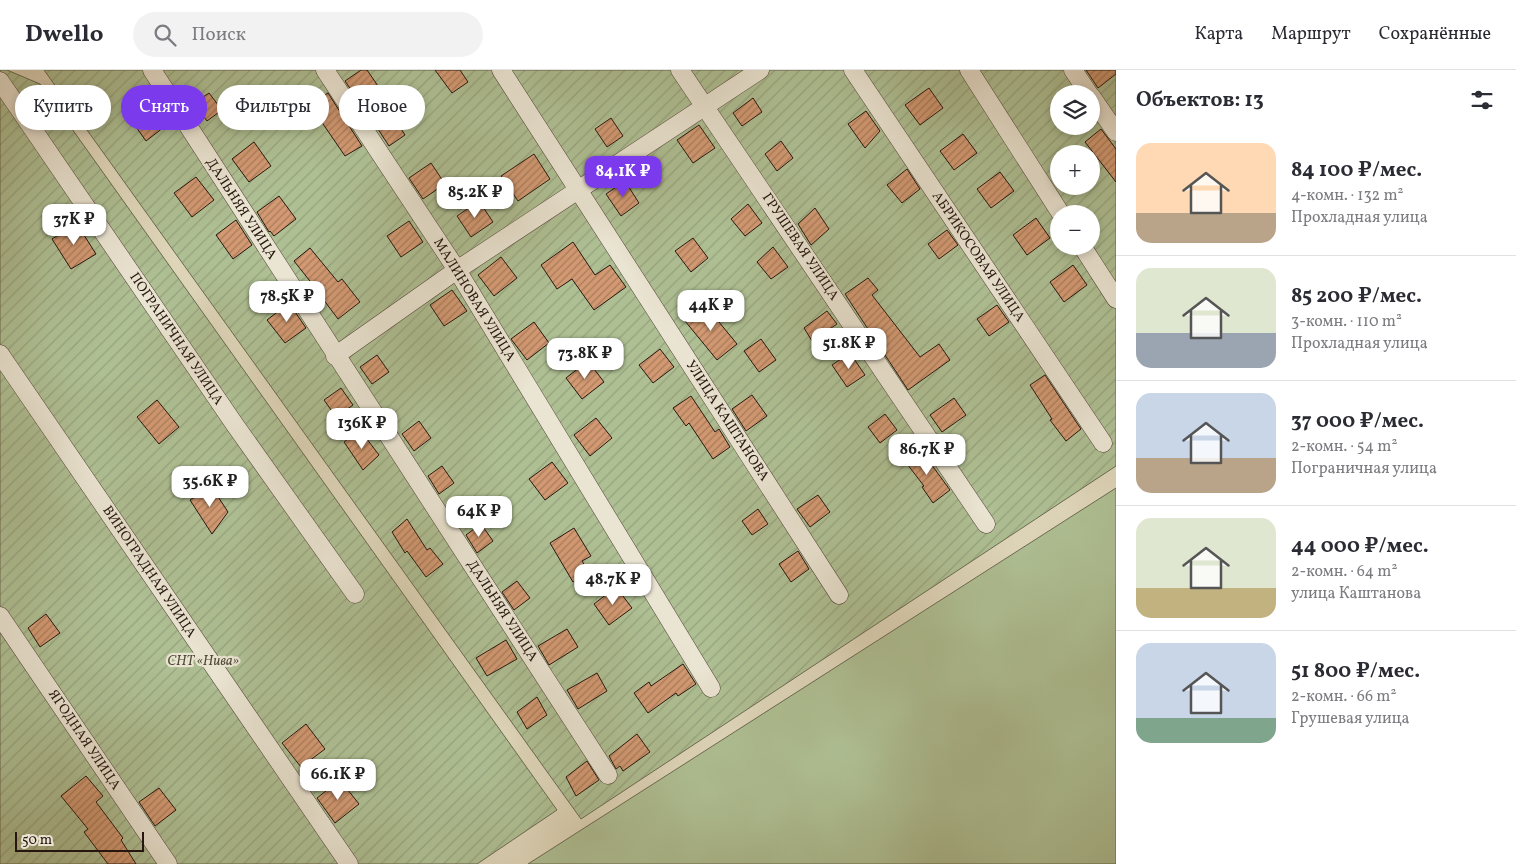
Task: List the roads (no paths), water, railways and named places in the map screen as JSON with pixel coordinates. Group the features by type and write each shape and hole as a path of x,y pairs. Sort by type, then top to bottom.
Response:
{"street":[{"name":"ДАЛЬНЯЯ УЛИЦА","path":"152,70 608,775"},
{"name":"МАЛИНОВАЯ УЛИЦА","path":"325,70 457,270 710,688"},
{"name":"УЛИЦА КАШТАНОВА","path":"501,70 839,595"},
{"name":"ГРУШЕВАЯ УЛИЦА","path":"680,70 986,524"},
{"path":"336,356 457,270 577,189 760,70"},
{"name":"АБРИКОСОВАЯ УЛИЦА","path":"853,70 1103,443"},
{"path":"969,70 1055,205"},
{"path":"1073,70 1083,85"},
{"name":"ПОГРАНИЧНАЯ УЛИЦА","path":"0,81 235,425 355,594"},
{"path":"1100,109 1116,132"},
{"path":"1088,255 1116,299"},
{"name":"ВИНОГРАДНАЯ УЛИЦА","path":"0,354 349,864"},
{"name":"ЯГОДНАЯ УЛИЦА","path":"0,616 168,864"}],"park label":[{"name":"СНТ «Нива»","path":"203,661"}]}
